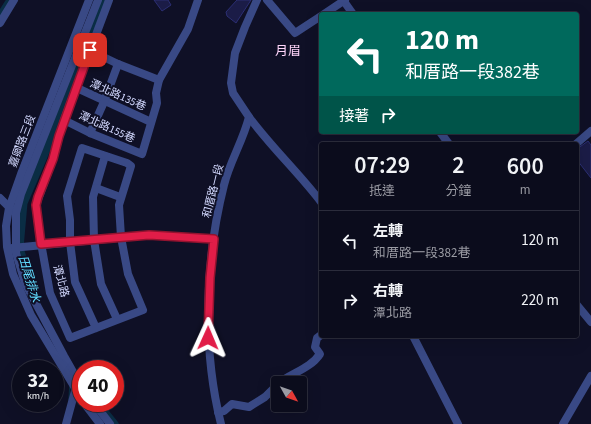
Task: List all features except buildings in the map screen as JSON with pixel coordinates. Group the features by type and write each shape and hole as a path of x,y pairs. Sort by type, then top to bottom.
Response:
{"street":[{"path":"0,23 14,0"},
{"name":"嘉卿路三段","path":"72,377 32,314 13,274 11,248 13,210 89,0"},
{"name":"嘉卿路三段","path":"13,210 21,194 98,0"},
{"name":"潭北路","path":"96,328 70,338 50,293 36,205 53,159 64,120 109,0"},
{"path":"151,122 157,103 156,93 159,80 188,29 198,0"},
{"path":"257,0 235,53 231,83 233,93 249,117 319,199"},
{"path":"267,0 295,33 319,17"},
{"path":"327,12 344,1 352,12"},
{"path":"90,50 118,64 159,80"},
{"path":"90,133 104,102 118,64"},
{"name":"潭北路135巷","path":"77,88 104,102 151,122"},
{"name":"和厝路一段","path":"221,424 208,338 210,278 214,239 224,185 233,158 245,132 249,117"},
{"name":"潭北路155巷","path":"64,120 90,133 142,154 151,122"},
{"path":"578,142 591,131"},
{"path":"82,148 105,156 127,163 130,166 120,197 121,237 128,274 143,310 96,328 75,282 70,242 70,220 67,196 82,148"},
{"path":"105,156 93,197 94,240 101,284 117,319"},
{"path":"96,188 120,197"},
{"path":"0,198 13,210"},
{"path":"11,248 149,235 214,239"},
{"path":"579,307 591,322"},
{"path":"289,376 315,361 320,354 315,347 317,338 319,336"},
{"path":"414,338 458,424"},
{"path":"563,424 591,376"},
{"path":"218,412 224,411 232,404 249,408 271,391"},
{"path":"66,424 72,407"},
{"path":"91,412 100,424"},
{"path":"101,412 110,424"}],"waterway":[{"path":"0,14 9,0"},
{"name":"田尾排水","path":"34,296 19,248 23,203 42,159 104,0"},
{"path":"69,400 70,385"},
{"path":"106,412 116,424"}],"district":[{"name":"月眉","path":"288,51"}],"route":[{"path":"90,50 64,120 53,159 38,197 36,205 41,244 149,235 214,239 210,278 208,338"}]}
